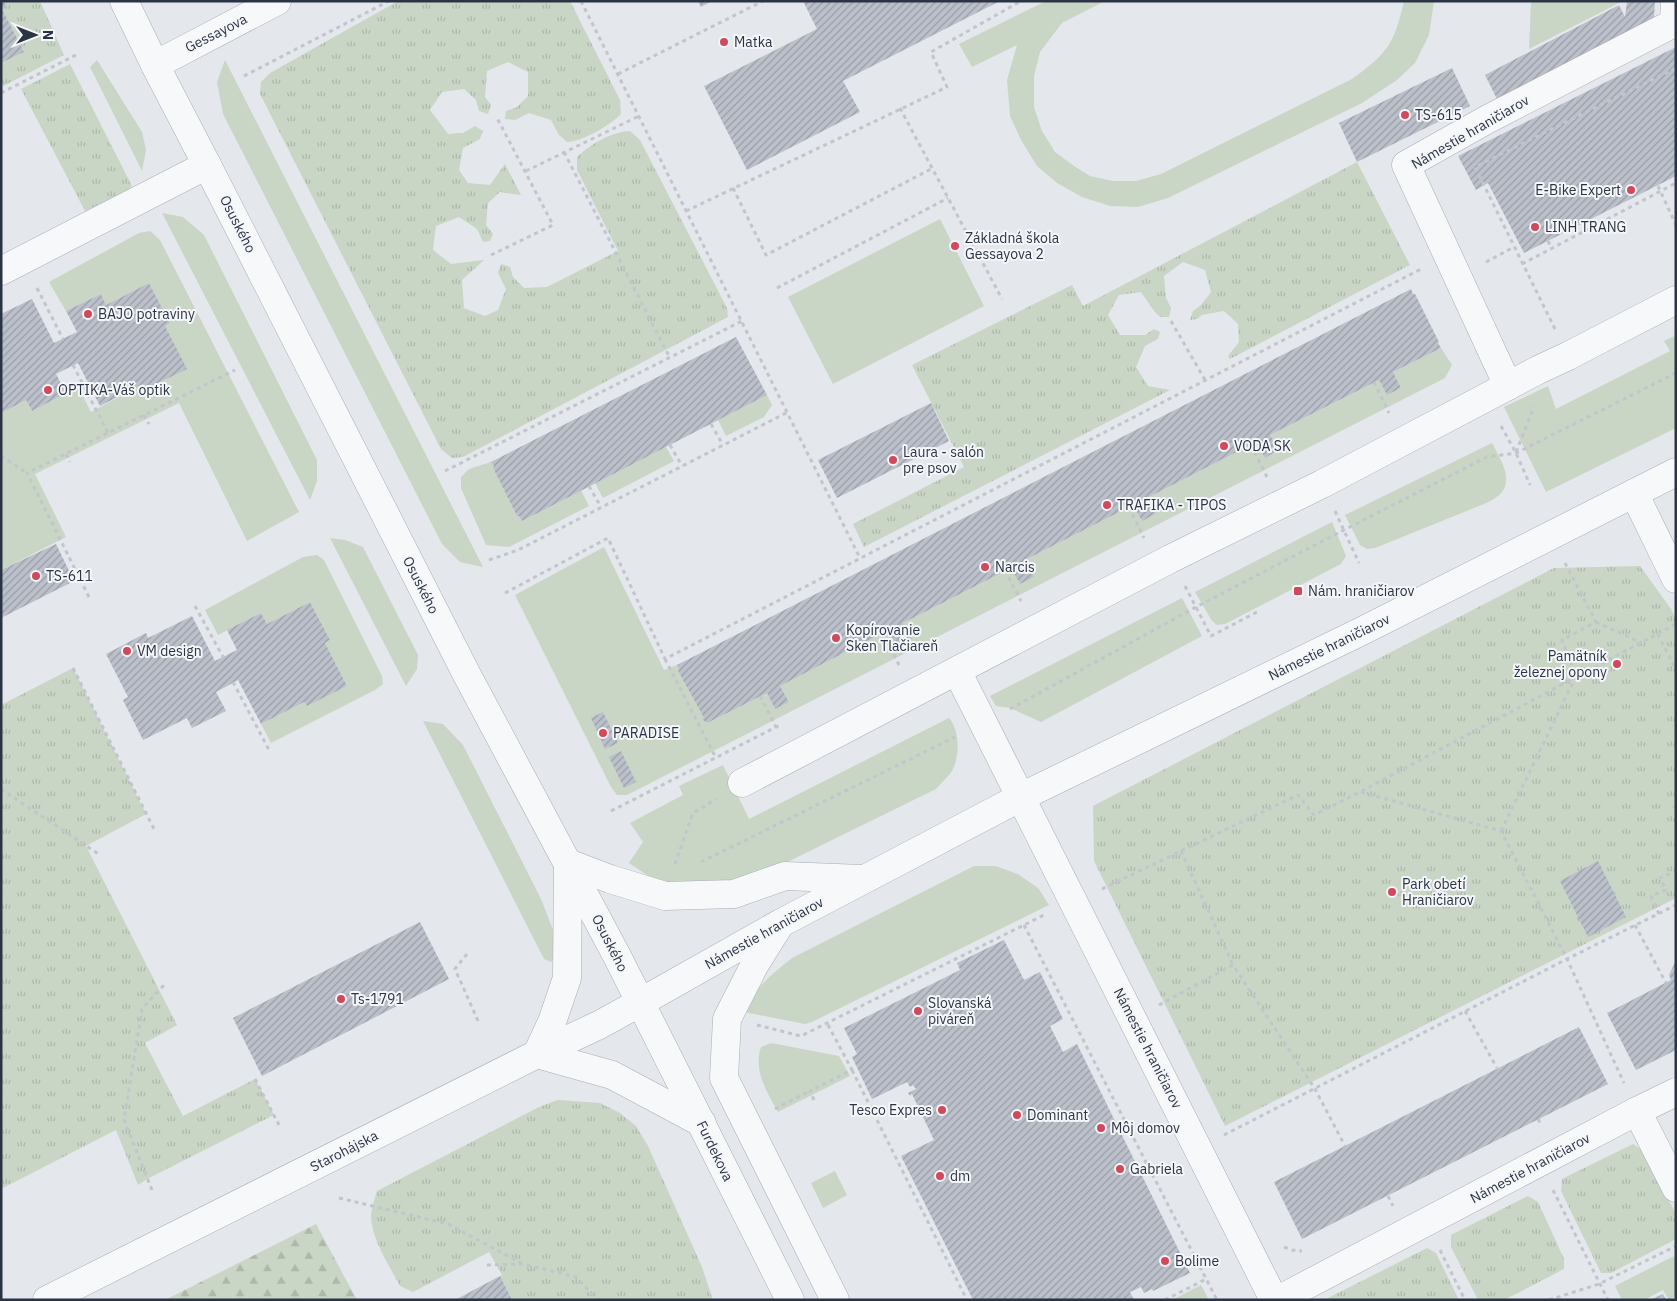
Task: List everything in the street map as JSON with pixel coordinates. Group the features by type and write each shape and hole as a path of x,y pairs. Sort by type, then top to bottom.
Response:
{"street":[{"name":"Osuského","path":"124,1 467,675 641,1002"},
{"name":"Gessayova","path":"155,65 277,1"},
{"name":"Námestie hraničiarov","path":"1496,392 1406,166 1488,119 1674,23 1675,1"},
{"path":"1,271 207,165"},
{"path":"742,783 1170,559 1322,484 1538,370 1676,300"},
{"name":"Námestie hraničiarov","path":"641,1002 781,923 1021,797 1364,630 1676,472"},
{"path":"1634,493 1676,579"},
{"name":"Námestie hraničiarov","path":"957,670 1274,1300"},
{"path":"702,1123 612,1074 537,1054 552,1022 567,978 568,863 610,879 665,896 734,894 785,876 864,880"},
{"path":"781,923 755,964 727,1019 724,1078 836,1300"},
{"name":"Starohájska","path":"47,1300 537,1054 599,1025 641,1002"},
{"name":"Furdekova","path":"641,1002 790,1300"},
{"name":"Námestie hraničiarov","path":"1278,1300 1676,1092"},
{"path":"1637,1111 1676,1188"}],"path":[{"path":"244,76 388,1"},
{"path":"581,1 860,558"},
{"path":"618,74 763,1"},
{"path":"686,211 946,87 931,52 1021,1"},
{"path":"1,93 76,55"},
{"path":"1568,356 1475,167 1676,68"},
{"path":"900,108 1002,299"},
{"path":"491,255 553,225 496,116"},
{"path":"526,171 639,116"},
{"path":"564,152 670,358"},
{"path":"733,188 766,254 932,168"},
{"path":"1522,264 1676,183"},
{"path":"1658,186 1676,224"},
{"path":"777,288 948,198"},
{"path":"1548,241 1552,248"},
{"path":"1482,263 1514,247"},
{"path":"665,658 1423,268 1419,260"},
{"path":"33,281 63,339"},
{"path":"445,471 742,321"},
{"path":"1171,322 1205,380"},
{"path":"73,365 108,433"},
{"path":"27,473 236,370"},
{"path":"698,864 984,723 1196,607 1487,458 1516,453 1676,373"},
{"path":"1374,382 1389,414"},
{"path":"1496,392 1516,453 1530,485"},
{"path":"1516,453 1536,402"},
{"path":"489,560 518,550 788,412"},
{"path":"144,415 149,424"},
{"path":"711,424 723,445"},
{"path":"670,445 682,466"},
{"path":"1251,445 1267,477"},
{"path":"66,454 70,462"},
{"path":"1,456 27,473 89,596"},
{"path":"1322,484 1359,563"},
{"path":"589,486 601,508"},
{"path":"1129,507 1145,539"},
{"path":"505,593 608,538 665,658 716,758"},
{"path":"1170,559 1211,636 1259,611"},
{"path":"1565,563 1596,622 1642,643"},
{"path":"1006,570 1022,602"},
{"path":"195,606 222,657"},
{"path":"1500,831 1576,676 1562,640 1596,622"},
{"path":"754,1024 801,1036 1073,901 1298,795 1314,815 1676,624"},
{"path":"883,633 899,664"},
{"path":"1658,634 1676,670"},
{"path":"73,668 154,829"},
{"path":"233,682 269,750"},
{"path":"760,696 776,727"},
{"path":"674,868 693,813 742,783"},
{"path":"1,789 100,856"},
{"path":"1360,792 1500,831 1567,959 1637,1111"},
{"path":"1181,851 1233,965 1315,1089 1345,1146"},
{"path":"1659,914 1651,896 1666,890 1660,878 1676,871"},
{"path":"1222,1136 1676,905"},
{"path":"1024,925 1217,1300"},
{"path":"1635,925 1666,983"},
{"path":"467,954 456,969 479,1023"},
{"path":"1157,1006 1233,965"},
{"path":"152,1190 124,1120 142,1009 165,984"},
{"path":"1465,1011 1497,1068"},
{"path":"827,1023 967,1300"},
{"path":"766,1113 852,1070"},
{"path":"255,1079 279,1125"},
{"path":"810,1091 814,1100"},
{"path":"1539,1163 1608,1300"},
{"path":"339,1198 448,1224 523,1264 576,1277 598,1300"},
{"path":"1426,1222 1465,1300"},
{"path":"1280,1245 1302,1252"},
{"path":"1549,1300 1599,1284 1676,1246"},
{"path":"488,1265 523,1264"},
{"path":"1165,1300 1206,1279"}],"green space":[{"path":"4,1 40,1 64,55 1,87 1,63 24,52 2,9 7,6"},
{"path":"398,1 570,1 620,100 621,114 616,119 588,136 567,142 559,135 551,120 529,113 515,120 505,119 506,111 517,107 528,96 528,72 508,62 487,71 485,97 491,105 488,114 479,111 476,100 464,89 442,92 430,110 448,134 463,133 475,126 483,131 480,139 463,148 459,170 468,183 490,185 505,164 521,195 500,192 488,203 486,225 493,234 490,241 483,242 477,229 459,217 436,226 433,250 451,264 484,260 462,280 464,308 485,316 498,310 506,289 498,273 501,264 510,267 513,277 524,288 547,287 618,251 577,170 577,157 602,140 630,131 640,140 727,308 728,317 463,457 452,458 441,449 260,94 261,82 270,73"},
{"path":"1046,1 1105,1 1062,23 1040,52 1034,76 1034,107 1042,131 1055,152 1090,176 1113,181 1136,181 1161,174 1352,79 1374,62 1388,46 1397,28 1404,1 1434,1 1429,35 1415,63 1397,80 1362,103 1168,198 1138,207 1110,206 1082,197 1057,183 1037,166 1021,140 1010,116 1007,80 1017,45 972,67 959,44"},
{"path":"1531,1 1623,1 1529,49"},
{"path":"97,60 142,132 146,150 142,171 90,67"},
{"path":"225,60 483,567 460,562 442,544 223,114 217,82"},
{"path":"70,64 132,186 127,191 85,211 21,89"},
{"path":"1357,162 1410,265 1230,359 1228,356 1239,342 1238,324 1224,311 1202,315 1197,319 1190,320 1193,311 1201,305 1211,292 1205,270 1183,262 1164,276 1166,298 1171,308 1169,317 1160,317 1141,292 1119,295 1108,315 1120,335 1145,335 1154,329 1160,332 1158,339 1145,346 1136,367 1148,386 1170,390 864,547 853,524 964,467 912,365 1072,285 1083,306"},
{"path":"162,213 183,217 204,235 317,460 317,481 310,500"},
{"path":"940,219 984,306 833,384 788,297"},
{"path":"150,231 160,240 299,512 247,541 179,403 35,474 66,537 1,570 1,413 26,400 32,411 78,386 91,412 143,384 147,389 186,369 165,326 170,323 149,283 106,305 101,294 66,311 49,282 139,233"},
{"path":"1676,335 1676,428 1546,492 1504,407 1548,386 1556,409 1670,351 1664,341"},
{"path":"1441,348 1452,365 1445,378 627,795 617,795 611,787 515,595 604,547 664,670 677,665 678,671 703,719 707,723 767,693 775,709 789,702 780,686 888,630 897,646 911,640 903,623 1011,568 1020,584 1034,577 1025,560 1133,505 1142,521 1156,514 1147,498 1256,442 1265,458 1278,450 1270,435 1379,380 1387,395 1401,388 1393,372"},
{"path":"767,395 772,405 764,417 726,436 718,420"},
{"path":"1492,443 1505,470 1506,477 1506,484 1498,496 1484,504 1375,548 1367,549 1360,545 1345,515"},
{"path":"666,447 674,461 603,498 595,483"},
{"path":"491,462 517,516 522,521 581,490 589,506 509,547 486,545 461,488 461,477 469,469"},
{"path":"1332,522 1346,556 1341,564 1225,624 1217,625 1212,621 1195,592"},
{"path":"330,538 345,540 363,547 418,655 417,669 406,686"},
{"path":"317,555 324,560 382,676 383,684 375,690 271,743 261,724 304,702 307,706 347,686 325,643 330,640 310,602 267,624 261,613 218,635 205,610 303,557"},
{"name":"Park obetí Hraničiarov","path":"1640,566 1676,619 1676,898 1225,1126 1094,861 1093,806 1554,568"},
{"path":"1182,598 1202,636 1041,722 1010,708 996,706 990,696"},
{"path":"73,668 146,814 86,846 177,1025 145,1043 183,1116 255,1079 274,1115 138,1185 116,1130 1,1189 1,705"},
{"path":"949,718 953,723 958,744 955,765 949,776 936,789 769,871 711,889 656,881 629,863 643,842 630,823 683,795 679,786 723,765 749,819"},
{"path":"423,721 443,724 463,745 541,899 555,935 556,956 551,962 544,959"},
{"path":"974,866 995,866 1018,874 1038,888 1049,905 812,1022 805,1024 744,1012 758,989 792,958"},
{"path":"771,1043 839,1056 850,1076 778,1112 762,1081 759,1064 761,1047"},
{"path":"558,1100 600,1103 620,1113 636,1126 648,1146 702,1267 713,1300 512,1300 500,1276 502,1275 489,1252 413,1292 400,1286 380,1249 371,1221 371,1212 377,1191 539,1107"},
{"path":"1633,1144 1642,1150 1676,1214 1676,1239 1611,1273 1601,1273 1561,1191 1562,1179"},
{"path":"835,1171 847,1195 823,1208 811,1183"},
{"path":"1528,1196 1538,1202 1564,1259 1564,1269 1504,1300 1478,1300 1451,1247 1451,1235"},
{"path":"316,1224 357,1300 165,1300"},
{"path":"1427,1248 1436,1253 1459,1300 1324,1300"},
{"path":"1676,1255 1676,1297 1672,1298 1673,1300 1669,1300 1663,1290 1644,1300 1622,1300 1615,1286"},
{"path":"1201,1285 1209,1300 1172,1300"}],"building":[{"path":"1,1 4,1 7,7 2,9 24,52 1,63"},
{"path":"698,1 712,1 701,7"},
{"path":"803,1 1000,1 843,81 860,112 747,170 704,86 817,29"},
{"path":"1627,1 1655,1 1654,17 1642,26 1497,99 1485,75 1619,5 1625,17"},
{"path":"1676,47 1676,176 1524,253 1488,183 1476,190 1458,156"},
{"name":"TS-615","path":"1452,68 1470,106 1357,162 1339,123"},
{"path":"149,283 170,323 165,326 187,369 146,389 143,384 100,406 78,363 56,374 66,393 32,411 26,400 1,413 1,314 32,299 54,343 77,332 66,311 101,294 106,305"},
{"path":"1411,289 1441,348 1393,372 1401,388 1387,395 1379,380 1270,435 1278,450 1265,458 1256,442 1147,498 1156,514 1142,521 1133,505 1025,560 1034,577 1020,584 1011,568 903,623 912,639 897,646 888,630 780,686 789,702 775,709 767,693 707,723 702,719 704,718 678,671 677,665"},
{"path":"736,337 767,395 522,521 517,516 491,462"},
{"path":"931,403 949,441 837,498 818,460"},
{"name":"TS-611","path":"56,544 74,581 1,618 1,570"},
{"path":"310,602 330,640 325,643 347,686 307,706 304,702 261,724 238,680 216,692 226,711 192,728 187,718 143,740 123,700 128,697 106,654 146,633 148,638 192,616 215,661 237,650 227,630 261,613 267,624"},
{"path":"603,712 618,743 605,749 591,718"},
{"path":"621,751 636,782 624,788 609,757"},
{"path":"1598,861 1626,917 1588,937 1560,881"},
{"name":"Ts-1791","path":"420,922 449,979 262,1076 233,1018"},
{"name":"Dominant","path":"1004,940 1024,980 1040,972 1063,1019 1050,1026 1063,1052 1077,1044 1190,1273 1153,1291 1152,1289 1144,1293 1141,1287 1130,1292 1134,1300 973,1300 901,1156 934,1140 912,1094 910,1096 908,1093 916,1089 913,1085 910,1087 907,1082 872,1099 852,1057 857,1054 844,1028 960,970 957,963"},
{"path":"1676,960 1676,1050 1636,1070 1607,1013 1671,980 1669,975"},
{"path":"1579,1027 1608,1084 1302,1239 1274,1182"},
{"path":"500,1276 512,1300 455,1300"},
{"path":"1663,1294 1666,1300 1650,1300"}],"place":[{"name":"Matka","path":"724,42"},
{"name":"TS-615","path":"1405,115"},
{"name":"E-Bike Expert","path":"1631,190"},
{"name":"LINH TRANG","path":"1535,227"},
{"name":"Základná škola Gessayova 2","path":"955,246"},
{"name":"BAJO potraviny","path":"88,314"},
{"name":"OPTIKA-Váš optik","path":"48,390"},
{"name":"VODA SK","path":"1224,446"},
{"name":"Laura - salón pre psov","path":"893,460"},
{"name":"TRAFIKA - TIPOS","path":"1107,505"},
{"name":"Narcis","path":"985,567"},
{"name":"TS-611","path":"36,576"},
{"name":"Nám. hraničiarov","path":"1298,591"},
{"name":"Kopírovanie Sken Tlačiareň","path":"836,638"},
{"name":"VM design","path":"127,651"},
{"name":"Pamätník železnej opony","path":"1617,664"},
{"name":"PARADISE","path":"603,733"},
{"name":"Park obetí Hraničiarov","path":"1392,892"},
{"name":"Ts-1791","path":"341,999"},
{"name":"Slovanská piváreň","path":"918,1011"},
{"name":"Tesco Expres","path":"942,1110"},
{"name":"Dominant","path":"1017,1115"},
{"name":"Môj domov","path":"1101,1128"},
{"name":"Gabriela","path":"1120,1169"},
{"name":"dm","path":"940,1176"},
{"name":"Bolime","path":"1165,1261"}]}
